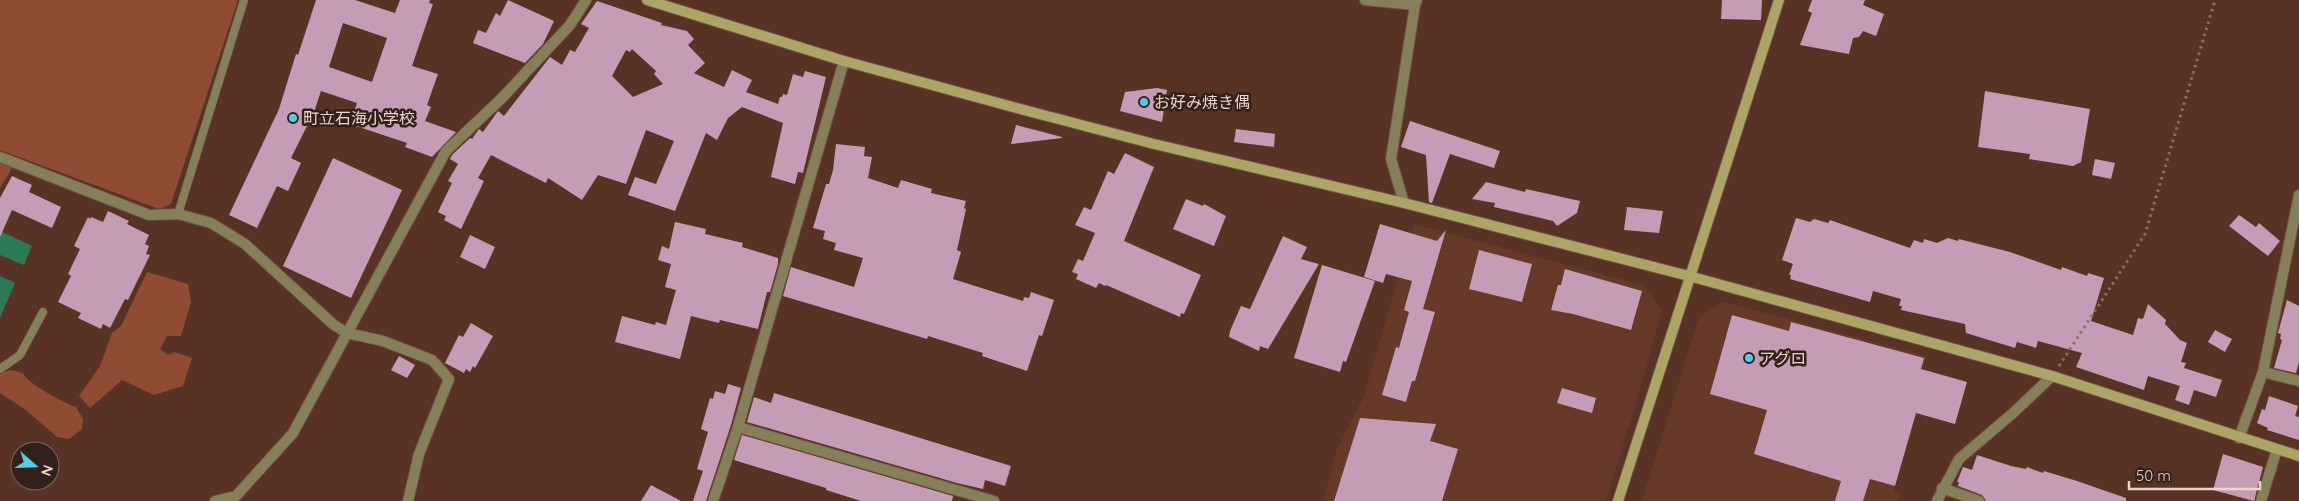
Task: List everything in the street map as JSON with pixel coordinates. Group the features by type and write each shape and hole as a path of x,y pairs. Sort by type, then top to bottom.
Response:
{"street":[{"path":"216,501 236,496 292,433 446,151 502,98 570,25 586,0"},
{"path":"647,0 844,61 1154,144 1404,203 1689,276 2052,376 2299,456"},
{"path":"1365,0 1416,3 1391,159 1404,203"},
{"path":"1618,501 1779,0"},
{"path":"712,501 738,427 844,61"},
{"path":"0,156 149,215 178,214 211,223 245,244 334,325 347,333 383,341 432,360 449,379 419,454 408,501"},
{"path":"2240,438 2263,372 2278,295 2296,234 2299,195"},
{"path":"2263,372 2299,381"},
{"path":"1937,501 1942,488 1959,459 2012,414 2052,376"},
{"path":"738,427 994,501"},
{"path":"2261,501 2276,449"},
{"path":"1942,488 1979,501"}],"lane":[{"path":"178,214 244,0"},
{"path":"0,369 20,355 43,312"}],"path":[{"path":"2052,376 2145,234 2215,0"}],"shaded area":[{"path":"0,0 238,0 171,204 159,209 0,150"},
{"path":"0,161 10,165 11,170 0,188"},
{"path":"1414,224 1642,285 1662,309 1635,407 1606,501 1323,501 1337,449 1363,398"},
{"path":"0,231 32,246 24,265 0,255"},
{"path":"147,272 188,284 191,302 181,336 167,336 160,349 168,355 175,352 192,358 183,386 154,395 122,380 90,408 79,396 100,366 112,333 121,326"},
{"path":"0,276 15,283 0,318"},
{"path":"1723,302 1927,356 1909,411 1916,414 1894,491 1900,493 1898,501 1642,501 1699,317"},
{"path":"10,370 23,373 38,387 76,407 83,419 82,429 69,439 57,437 26,410 0,393 0,374"}],"building":[{"path":"316,0 355,0 395,13 400,0 430,0 429,3 433,4 412,66 438,74 427,105 431,107 425,121 456,132 432,157 405,147 407,143 350,124 357,103 321,91 314,112 291,158 301,163 288,191 277,186 257,228 229,215 279,109 296,54 298,55","holes":["343,23 387,38 372,82 329,67"]},
{"path":"508,0 554,21 543,44 525,63 473,43 478,30 486,33 496,13 500,16"},
{"path":"1722,0 1762,0 1761,20 1721,19"},
{"path":"1812,0 1865,0 1863,5 1884,14 1876,36 1863,31 1859,37 1853,38 1849,54 1800,45 1812,13 1808,11"},
{"path":"597,1 662,23 661,25 687,31 694,39 688,45 705,63 694,73 724,87 732,70 752,80 746,92 778,104 783,94 787,95 793,74 803,77 805,71 826,77 803,173 798,172 795,184 771,177 783,123 742,107 728,118 717,140 706,133 675,211 628,195 635,177 656,184 674,141 646,130 626,184 598,175 582,200 548,178 546,183 491,155 478,178 484,181 461,229 444,220 446,216 438,212 452,183 448,181 458,164 450,159 452,155 470,138 472,139 479,129 483,132 498,111 504,116 550,57 562,65 570,50 575,52 589,28 581,24","holes":["632,49 656,71 654,74 663,84 633,97 612,76 626,50 630,52"]},
{"name":"お好み焼き偶","path":"1157,88 1167,90 1162,122 1120,111 1125,92"},
{"path":"1985,91 2090,109 2081,162 2073,166 2029,159 2030,154 1978,147"},
{"path":"1410,121 1500,151 1494,168 1450,154 1432,203 1429,202 1426,155 1401,147"},
{"path":"1016,125 1062,137 1062,138 1011,144"},
{"path":"1236,129 1275,134 1274,147 1234,142"},
{"path":"836,144 865,147 864,156 872,157 868,178 898,188 901,180 932,189 931,193 966,201 957,250 961,252 953,279 1023,301 1024,297 1029,298 1031,292 1054,300 1042,336 1039,335 1027,371 982,356 983,353 928,336 927,339 783,296 791,267 854,287 863,258 834,250 836,243 823,239 825,231 813,228 826,184 829,184 833,170"},
{"path":"1125,153 1154,167 1124,241 1201,275 1184,314 1181,313 1180,317 1106,285 1099,283 1096,288 1076,279 1078,274 1072,272 1078,259 1083,261 1095,233 1075,225 1084,207 1091,210 1108,171 1114,174"},
{"path":"333,158 402,190 351,298 283,266"},
{"path":"2095,159 2115,163 2111,179 2092,175"},
{"path":"12,176 32,185 29,192 61,207 52,228 12,210 0,237 0,198"},
{"path":"1486,182 1525,192 1526,189 1580,201 1577,213 1557,226 1553,221 1494,207 1495,203 1472,199"},
{"path":"1186,199 1203,206 1204,204 1226,216 1214,246 1173,229"},
{"path":"1627,207 1663,211 1659,233 1624,230"},
{"path":"108,211 129,221 127,224 149,235 145,244 149,246 146,254 150,255 128,300 125,299 110,328 103,324 101,329 78,318 81,313 58,302 71,276 68,274 80,249 74,246 88,217 103,222"},
{"path":"2239,215 2256,227 2259,223 2280,241 2268,256 2229,226"},
{"path":"1796,218 1810,222 1814,219 1828,223 1830,220 1910,248 1914,240 1923,243 1924,239 1937,243 1948,238 1958,241 1959,239 2010,252 2061,270 2062,267 2087,276 2088,273 2104,278 2091,321 2133,335 2138,318 2143,319 2148,304 2166,320 2165,324 2180,340 2187,343 2181,362 2186,363 2184,368 2222,380 2216,397 2194,390 2189,405 2175,400 2180,386 2148,376 2144,390 2076,367 2082,353 2038,341 2036,348 2017,342 2015,348 1966,333 1965,324 1901,310 1902,306 1899,306 1901,299 1873,291 1870,302 1790,279 1791,275 1789,275 1793,264 1782,260"},
{"path":"675,222 706,229 705,234 743,243 742,247 778,258 778,264 770,292 767,292 758,329 720,320 719,323 691,316 680,359 615,342 622,316 655,325 656,322 666,325 676,290 665,287 671,264 658,260 662,246 669,249"},
{"path":"1380,224 1437,241 1446,230 1423,309 1435,312 1415,381 1412,381 1406,402 1382,395 1396,347 1399,348 1409,312 1404,310 1412,281 1386,274 1383,283 1364,277"},
{"path":"470,235 495,247 485,269 460,257"},
{"path":"1283,236 1307,247 1301,259 1319,264 1268,349 1260,346 1259,351 1229,337 1230,331 1241,306 1250,309"},
{"path":"1479,250 1532,264 1522,302 1469,289"},
{"path":"1322,265 1375,281 1346,362 1343,361 1340,372 1294,358"},
{"path":"1565,269 1642,291 1631,330 1551,310"},
{"path":"2287,300 2299,306 2299,362 2296,373 2274,368 2282,340 2280,339 2281,334 2278,333"},
{"path":"1732,315 1789,331 1791,322 1924,358 1921,369 1967,382 1955,424 1916,413 1895,486 1870,479 1863,501 1835,501 1841,481 1754,454 1767,410 1710,394"},
{"path":"471,323 493,336 475,368 473,366 470,372 466,369 464,373 445,363 459,335 463,337"},
{"path":"2215,330 2232,339 2225,352 2208,342"},
{"path":"399,356 415,365 407,378 391,370"},
{"path":"728,384 741,388 731,425 706,501 693,501 703,471 697,469 708,432 701,429 710,398 713,399 715,391 725,394"},
{"path":"1562,388 1596,398 1592,413 1557,403"},
{"path":"774,393 1011,466 1005,486 985,480 983,489 957,483 747,422 754,397 771,403"},
{"path":"2269,396 2298,406 2295,416 2299,417 2299,440 2267,430 2268,428 2257,423 2262,409 2265,410"},
{"path":"1360,418 1436,424 1430,441 1458,449 1442,501 1334,501"},
{"path":"742,435 953,496 952,501 861,501 826,490 826,488 734,460"},
{"path":"2223,454 2263,467 2254,501 2213,490"},
{"path":"1977,455 2011,466 2026,469 2027,467 2077,481 2126,498 2126,501 1986,501 1982,495 1958,486 1959,482 1957,482 1963,467 1972,470"},
{"path":"651,485 681,501 641,501"}],"place":[{"name":"お好み焼き偶","path":"1144,102"},
{"name":"町立石海小学校","path":"293,118"},
{"name":"アグロ","path":"1749,358"}]}
